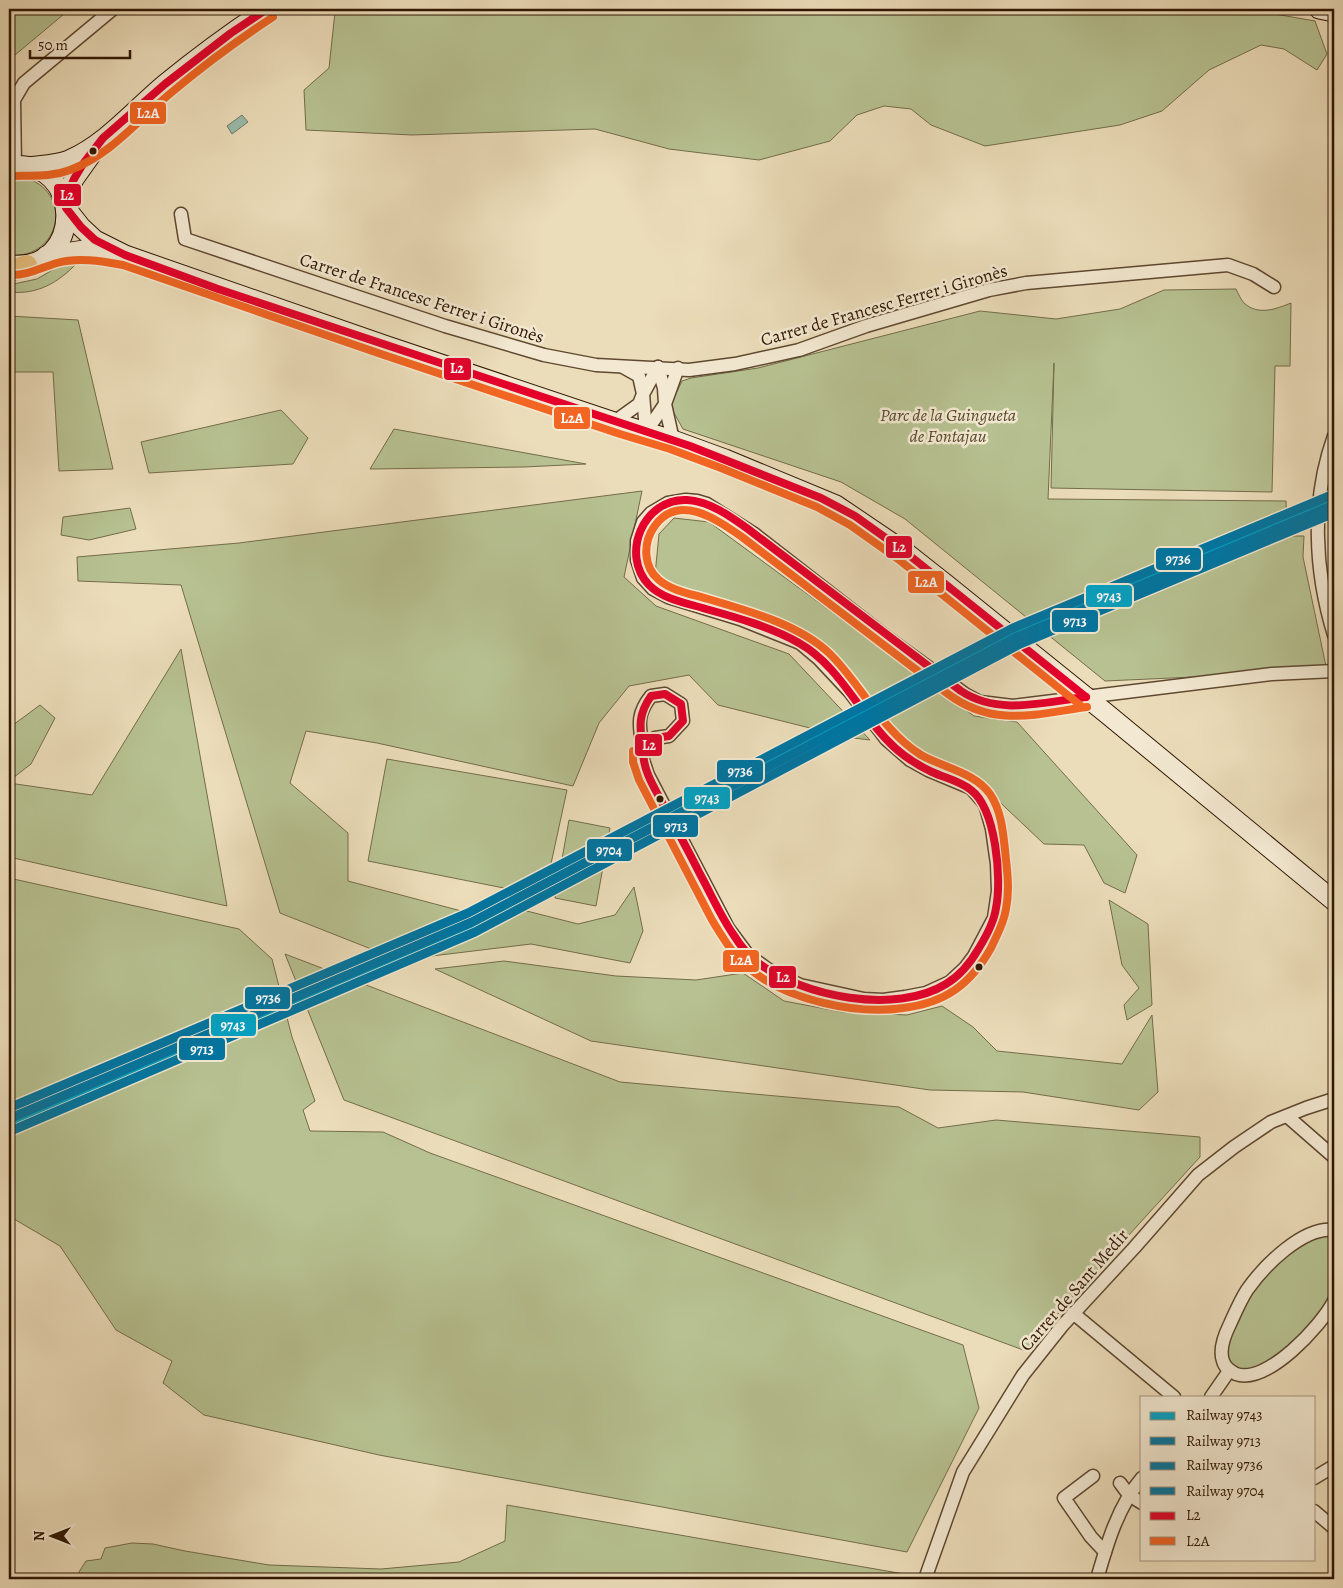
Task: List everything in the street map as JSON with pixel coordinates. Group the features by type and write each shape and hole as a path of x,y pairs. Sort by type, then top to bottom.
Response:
{"main road":[{"path":"17,166 67,160 80,154 103,138 165,84 201,56 231,33 268,9"},
{"path":"1319,9 1334,12"},
{"path":"46,256 55,248 64,232 67,220 65,204 74,179 103,138"},
{"path":"17,166 40,171 50,179 59,189 65,204 81,227 95,240 125,255 270,307 725,458 836,505 855,516 948,585 1334,901"},
{"path":"15,267 46,256 84,250 125,255"}],"street":[{"path":"17,166 14,100 24,83 113,9"},
{"name":"Carrer de Francesc Ferrer i Gironès","path":"181,214 185,239 445,326 544,355 596,365 689,370 736,364 798,350 866,326 989,290 1026,283 1228,265 1253,274 1274,287"},
{"path":"621,366 639,376 644,394 646,432"},
{"path":"614,422 639,404 658,367"},
{"path":"658,367 664,388 665,404 673,440"},
{"path":"646,432 665,404 678,368"},
{"path":"1334,436 1321,490 1317,531 1322,591 1334,634"},
{"path":"643,751 655,738 669,736 683,721 681,704 665,694 651,696 642,708 639,723 643,760 648,775 728,928 748,955 769,970 800,985 864,999 883,1000 926,993 950,982 965,968 994,918 998,891 997,864 992,829 985,804 971,788 928,770 910,760 886,739 849,691 819,659 800,643 740,619 668,597 652,589 643,578 637,560 637,541 643,522 650,513 676,500 697,501 717,509 753,534 884,635 965,694 980,702 1013,706 1272,674 1332,672"},
{"name":"Carrer de Sant Medir","path":"925,1579 963,1472 1023,1375 1073,1313 1134,1248 1198,1175 1270,1122 1334,1099"},
{"path":"1287,1116 1334,1157"},
{"path":"1334,1230 1316,1231 1300,1240 1280,1254 1257,1278 1240,1302 1224,1340 1223,1361 1229,1371 1242,1376 1248,1376 1256,1374 1278,1361 1290,1353 1309,1335 1322,1320 1334,1301"},
{"path":"1073,1313 1173,1396"},
{"path":"1212,1396 1229,1371"},
{"path":"1316,1477 1334,1466"},
{"path":"1093,1476 1064,1498 1091,1537 1105,1552"},
{"path":"1097,1579 1119,1515 1140,1481"},
{"path":"1120,1483 1129,1496 1140,1502"},
{"path":"1316,1513 1334,1528"}],"green space":[{"path":"9,9 70,9 9,60"},
{"path":"339,9 1246,9 1315,21 1327,54 1317,70 1284,49 1261,45 1209,70 1162,111 1120,125 985,146 931,125 911,109 884,106 857,115 830,141 759,160 669,149 595,129 412,135 306,130 304,90 329,68 335,12"},
{"path":"23,177 39,185 50,196 55,209 55,223 50,236 40,247 27,254 9,255 9,178"},
{"path":"75,261 77,263 55,282 29,292 9,292 9,285 37,279 61,265"},
{"name":"Parc de la Guingueta de Fontajau","path":"1236,289 1244,303 1255,309 1273,309 1291,303 1290,366 1275,366 1272,492 1051,488 1054,363 1048,499 1286,501 1287,536 1304,536 1303,557 1327,671 1105,681 905,519 841,482 683,429 670,406 682,381 691,378 758,368 980,311 1056,319 1120,309 1164,290"},
{"path":"9,316 78,320 113,469 59,471 53,372 9,372"},
{"path":"281,410 308,438 293,464 149,473 141,442"},
{"path":"394,429 586,464 524,467 370,469"},
{"path":"642,491 624,577 656,606 789,654 870,740 846,737 718,705 689,675 629,686 599,723 573,786 377,743 306,731 290,783 348,833 348,881 484,917 511,907 578,924 615,915 634,887 643,931 630,963 531,944 399,960 280,913 181,585 78,581 77,557 239,543"},
{"path":"130,508 136,529 89,540 61,535 63,517"},
{"path":"674,518 709,522 974,716 1017,722 1137,855 1125,893 1104,883 1084,845 1044,844 988,791 893,734 829,650 788,622 686,591 655,575 659,534"},
{"path":"181,649 227,906 9,857 9,783 92,795"},
{"path":"40,705 55,718 31,764 9,781 9,728"},
{"path":"387,759 567,790 544,896 368,861"},
{"path":"569,820 610,828 596,906 555,898"},
{"path":"9,878 239,929 272,959 292,1037 315,1101 303,1110 310,1131 383,1132 430,1153 963,1345 979,1408 907,1552 379,1455 204,1415 163,1383 172,1361 116,1330 60,1246 9,1216"},
{"path":"1109,900 1148,924 1152,1005 1127,1020 1124,1005 1139,988 1122,965"},
{"path":"285,954 620,1082 899,1107 938,1128 996,1120 1200,1137 1200,1157 1076,1293 1026,1351 344,1100"},
{"path":"504,961 616,976 696,980 743,973 784,1001 842,1012 907,1015 942,1006 973,1027 997,1051 1122,1064 1152,1015 1158,1092 1139,1110 1023,1092 930,1090 591,1041 435,969"},
{"path":"1324,1235 1334,1238 1334,1289 1329,1302 1305,1333 1272,1360 1246,1372 1230,1367 1228,1359 1229,1340 1256,1285 1282,1259 1303,1245"},
{"path":"507,1505 904,1574 902,1579 82,1579 79,1572 86,1561 101,1559 105,1548 132,1543 153,1544 269,1565 381,1569 459,1562 505,1541"}],"shaded area":[{"path":"242,115 248,122 232,134 227,126"}],"rail line":[{"name":"9736","path":"9,1108 468,913 1013,628 1334,494"},
{"name":"9743","path":"9,1121 471,923 1016,635 1334,502"},
{"name":"9704","path":"13,1117 472,922 1017,637 1334,505"},
{"name":"9713","path":"13,1130 475,932 1020,644 1334,513"}],"transit line":[{"name":"L2","path":"267,9 231,33 165,84 103,138 83,164 74,179 65,201 66,208 81,227 95,240 125,255 218,289 690,446 821,498 855,516 904,551 1086,697"},
{"name":"L2A","path":"10,176 62,173 99,155 124,136 196,72 273,17"},
{"name":"L2A","path":"9,275 28,273 57,263 73,260 123,265 381,354 670,449 721,468 817,507 850,525 898,559 1080,705"},
{"name":"L2","path":"643,751 645,766 654,788 724,919 738,942 750,956 776,974 798,985 823,993 876,1000 902,999 925,993 946,984 956,977 973,958 992,923 998,895 998,880 995,845 986,812 979,799 967,787 926,769 908,758 887,740 836,675 813,652 799,643 766,628 676,600 662,594 649,585 641,573 637,559 637,544 641,530 648,518 658,508 672,502 687,500 703,503 719,510 748,529 961,691 976,699 1006,705 1022,705 1086,697"},
{"name":"L2A","path":"633,751 633,762 639,780 712,920 739,959 766,981 803,997 844,1007 884,1010 918,1006 944,997 965,982 983,961 991,948 1005,914 1008,894 1002,828 994,800 976,780 930,760 907,745 883,720 841,666 817,643 788,626 739,608 676,590 659,580 650,568 646,555 648,540 654,527 664,517 674,511 686,510 697,512 721,523 965,705 999,715 1016,716 1087,707"},
{"name":"L2","path":"665,694 681,704 683,721 669,736 655,738 643,751 641,729 643,710 651,696 665,694"}]}
